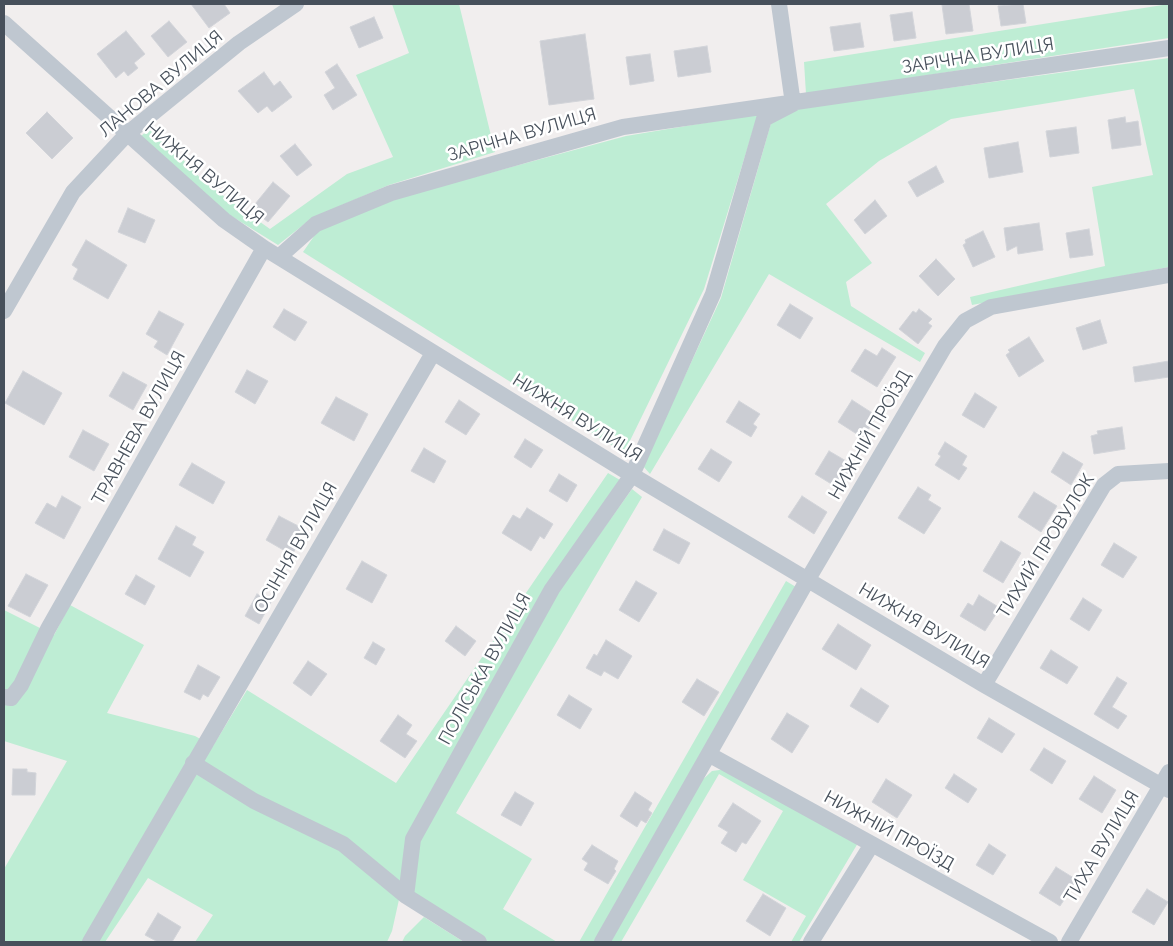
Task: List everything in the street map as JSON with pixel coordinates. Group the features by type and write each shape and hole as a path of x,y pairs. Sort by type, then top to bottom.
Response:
{"street":[{"name":"ЛАНОВА ВУЛИЦЯ","path":"4,311 73,192 127,134 239,43 296,4"},
{"path":"779,4 793,104"},
{"name":"НИЖНЯ ВУЛИЦЯ","path":"4,23 224,220 264,248 280,256 433,353 632,475 984,685 1166,782"},
{"name":"ЗАРІЧНА ВУЛИЦЯ","path":"280,256 316,224 391,193 622,127 793,104 1169,48"},
{"name":"ЗАРІЧНА ВУЛИЦЯ","path":"632,475 714,294 764,119 793,104"},
{"name":"ТРАВНЕВА ВУЛИЦЯ","path":"4,697 11,698 22,685 48,629 264,248"},
{"name":"НИЖНІЙ ПРОЇЗД","path":"602,942 710,755 808,579 945,346 965,321 990,308 1169,275"},
{"name":"ОСІННЯ ВУЛИЦЯ","path":"90,942 433,353"},
{"name":"ТИХИЙ ПРОВУЛОК","path":"984,685 1104,485 1118,474 1169,471"},
{"name":"ПОЛІСЬКА ВУЛИЦЯ","path":"406,896 413,839 552,589 632,475"},
{"name":"НИЖНІЙ ПРОЇЗД","path":"710,755 1050,942"},
{"path":"193,763 254,801 342,844 406,896 479,942"},
{"name":"ТИХА ВУЛИЦЯ","path":"1069,942 1166,782"},
{"path":"811,942 872,844"}],"green space":[{"path":"392,4 459,4 495,152 389,185 312,218 278,245 228,214 141,136 152,127 204,182 270,229 347,174 393,157 356,75 409,53"},
{"path":"1169,4 1169,38 806,94 804,62"},
{"path":"1169,58 1169,267 972,305 970,297 1105,266 1092,187 1153,175 1134,89 951,119 879,161 826,204 872,263 846,282 851,306 925,353 920,362 769,274 650,474 643,466 721,298 771,123 800,108"},
{"path":"758,114 704,289 624,453 303,252 319,229 393,199 626,136"},
{"path":"608,473 620,480 406,837 400,895 392,931 387,942 195,942 213,915 148,878 105,942 4,942 4,869 67,761 4,741 4,610 54,635 70,605 144,645 107,713 195,736 213,746 247,690 396,783"},
{"path":"632,489 642,497 456,813 532,859 503,909 557,942 489,942 412,894 417,841 558,592"},
{"path":"786,581 796,587 596,942 579,942"},
{"path":"727,769 858,843 799,942 791,942 806,916 743,880 783,811 719,774 621,942 608,942 699,783 712,771"},
{"path":"424,917 464,942 402,942 405,936"}],"building":[{"path":"191,4 224,4 230,13 209,28"},
{"path":"969,4 973,31 946,34 942,5"},
{"path":"1023,4 1026,23 1001,26 998,6"},
{"path":"912,12 916,38 894,41 890,15"},
{"path":"374,17 383,38 359,48 350,27"},
{"path":"169,21 187,42 168,57 151,36"},
{"path":"860,23 864,47 834,51 830,27"},
{"path":"126,31 145,54 134,63 138,68 128,76 124,71 116,78 97,54"},
{"path":"585,34 594,99 549,105 540,41"},
{"path":"707,46 711,72 678,77 674,51"},
{"path":"650,54 654,81 630,85 626,57"},
{"path":"337,64 357,95 333,110 324,95 335,88 325,72"},
{"path":"264,72 274,86 280,81 292,97 272,112 267,106 258,113 238,91"},
{"path":"47,112 73,138 52,159 26,133"},
{"path":"1125,117 1126,123 1138,121 1141,145 1112,149 1108,120"},
{"path":"1076,127 1079,153 1050,157 1046,131"},
{"path":"1018,142 1023,172 989,178 984,148"},
{"path":"295,144 312,165 297,176 280,156"},
{"path":"936,166 944,182 917,197 908,182"},
{"path":"273,182 290,196 268,222 251,209"},
{"path":"875,200 887,216 865,234 854,220"},
{"path":"128,208 155,220 145,243 118,232"},
{"path":"1039,223 1043,250 1018,254 1017,246 1007,251 1004,228"},
{"path":"1089,229 1093,255 1070,258 1066,233"},
{"path":"983,231 995,257 973,267 963,245 966,243 965,240"},
{"path":"86,240 127,265 108,299 73,279 78,269 72,265"},
{"path":"936,259 955,279 938,296 919,276"},
{"path":"790,304 813,318 800,339 777,325"},
{"path":"284,309 307,322 295,341 273,327"},
{"path":"919,309 932,319 928,323 932,326 918,344 899,329 913,311 916,313"},
{"path":"159,311 184,324 167,355 154,347 158,341 146,334"},
{"path":"1100,320 1107,343 1083,350 1076,328"},
{"path":"1029,337 1044,361 1019,377 1006,355 1010,352 1008,350"},
{"path":"882,348 896,357 877,387 851,371 865,349 877,356"},
{"path":"1169,361 1169,377 1135,382 1133,367"},
{"path":"247,370 268,381 255,404 235,392"},
{"path":"23,371 62,393 44,425 5,403"},
{"path":"123,372 147,385 133,410 109,396"},
{"path":"975,393 997,407 984,428 962,415"},
{"path":"336,397 368,414 354,441 321,423"},
{"path":"459,400 480,414 466,435 445,422"},
{"path":"852,400 877,416 863,438 838,422"},
{"path":"739,401 760,414 753,424 757,427 751,437 726,422"},
{"path":"1122,427 1125,449 1094,454 1091,436 1098,434 1097,431"},
{"path":"83,430 109,444 94,471 69,457"},
{"path":"525,439 543,450 531,468 514,457"},
{"path":"945,442 967,456 962,465 967,468 959,480 935,465 941,456 938,454"},
{"path":"424,448 446,461 434,483 411,471"},
{"path":"711,449 732,462 719,482 698,469"},
{"path":"829,451 853,465 838,488 815,474"},
{"path":"1063,452 1083,464 1071,485 1051,472"},
{"path":"192,463 225,482 213,504 179,485"},
{"path":"559,474 577,485 567,502 549,491"},
{"path":"918,487 931,495 928,500 941,508 924,534 898,518"},
{"path":"1034,492 1057,506 1041,532 1018,517"},
{"path":"62,496 81,507 64,539 35,523 47,503 56,508"},
{"path":"802,496 827,512 814,534 788,517"},
{"path":"527,508 553,524 544,539 540,536 531,551 502,533 513,515 520,519"},
{"path":"279,516 306,530 292,555 266,540"},
{"path":"176,526 196,537 192,545 204,552 190,577 158,559"},
{"path":"664,529 690,543 679,564 653,550"},
{"path":"1001,541 1021,553 1003,583 983,571"},
{"path":"1114,543 1137,557 1123,578 1101,565"},
{"path":"362,561 387,575 372,603 346,589"},
{"path":"26,574 48,585 30,617 8,606"},
{"path":"136,575 155,586 145,605 125,594"},
{"path":"636,581 657,593 639,622 619,610"},
{"path":"257,594 271,602 259,624 245,616"},
{"path":"979,595 1000,608 985,631 960,616 968,603 973,606"},
{"path":"1083,598 1102,610 1089,631 1070,619"},
{"path":"838,624 871,645 856,670 822,649"},
{"path":"456,626 476,641 465,656 445,641"},
{"path":"606,640 632,656 618,679 604,671 601,676 586,668 594,654 597,656"},
{"path":"373,642 385,649 376,665 364,658"},
{"path":"1051,650 1078,667 1067,684 1040,668"},
{"path":"308,661 327,674 311,696 293,683"},
{"path":"198,665 220,677 208,697 203,694 200,700 184,692"},
{"path":"1117,677 1127,683 1112,707 1127,716 1118,729 1094,714"},
{"path":"697,679 719,692 704,716 682,702"},
{"path":"861,688 889,706 878,723 850,706"},
{"path":"569,695 592,709 580,729 557,715"},
{"path":"787,713 809,726 792,753 771,739"},
{"path":"398,715 412,725 406,734 417,741 405,758 380,741"},
{"path":"989,718 1015,734 1002,753 977,738"},
{"path":"1044,748 1066,761 1052,784 1030,770"},
{"path":"13,769 27,769 27,772 36,773 35,795 12,795"},
{"path":"954,774 977,789 968,803 945,788"},
{"path":"1094,776 1116,790 1102,813 1079,799"},
{"path":"886,779 912,795 897,818 872,802"},
{"path":"515,792 534,803 521,826 501,815"},
{"path":"635,792 652,803 648,810 652,813 646,823 641,820 637,827 620,816"},
{"path":"733,803 761,821 746,844 742,842 736,852 721,843 728,832 718,826"},
{"path":"989,844 1006,855 993,875 976,865"},
{"path":"592,845 618,861 614,869 616,871 608,884 584,870 588,863 582,859"},
{"path":"1056,867 1077,880 1060,906 1039,893"},
{"path":"1147,889 1168,902 1154,925 1132,912"},
{"path":"763,894 786,908 770,936 746,921"},
{"path":"158,913 181,927 172,942 158,942 145,935"}]}
